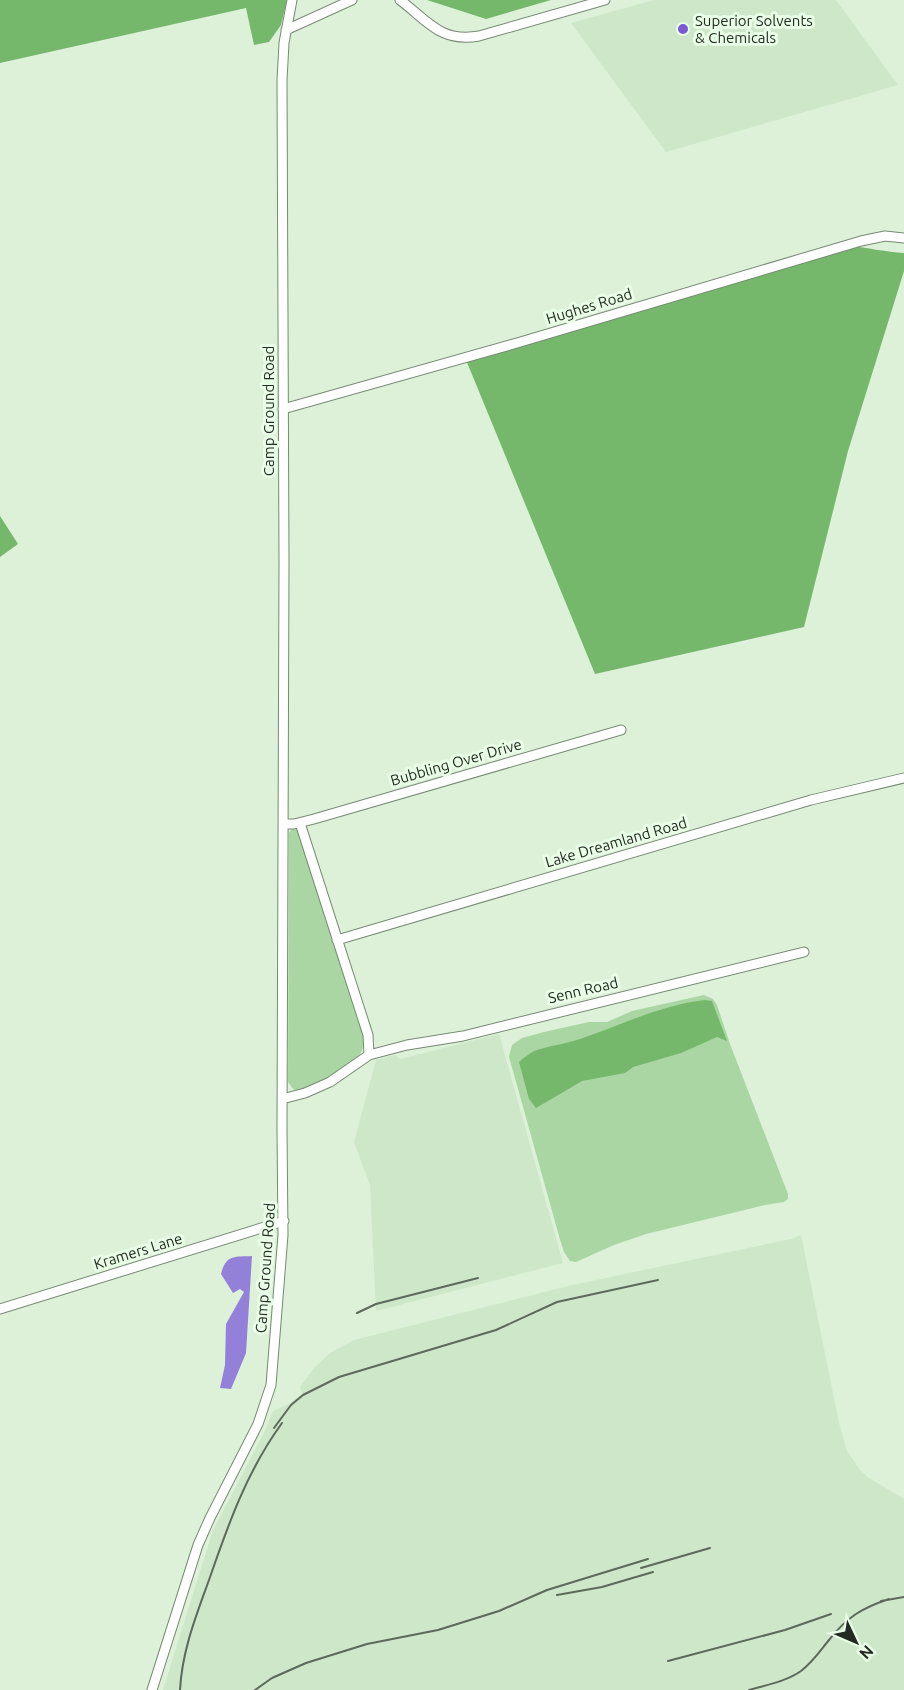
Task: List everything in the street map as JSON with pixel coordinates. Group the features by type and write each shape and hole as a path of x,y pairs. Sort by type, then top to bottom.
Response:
{"street":[{"name":"Camp Ground Road","path":"152,1690 201,1537 266,1406 273,1372 284,1221 282,80 286,30 292,0"},
{"path":"286,30 352,0"},
{"path":"400,0 435,28 447,35 464,38 479,36 604,0"},
{"name":"Hughes Road","path":"283,409 517,343 861,241 885,236 904,238"},
{"name":"Bubbling Over Drive","path":"300,823 621,730"},
{"name":"Lake Dreamland Road","path":"337,940 811,800 904,778"},
{"path":"282,1100 330,1083 369,1055 368,1035 300,823 284,824"},
{"name":"Senn Road","path":"369,1055 407,1045 463,1036 804,952"},
{"name":"Kramers Lane","path":"0,1309 284,1221"}],"shaded area":[{"path":"654,0 836,0 898,85 666,152 571,23"},
{"path":"499,1034 563,1263 376,1311 370,1185 354,1142 376,1060 395,1055 400,1059"},
{"path":"801,1235 839,1423 847,1451 860,1470 869,1478 904,1499 904,1690 163,1690 213,1530 265,1431 273,1411 289,1404 302,1394 300,1387 314,1368 330,1353 354,1340 568,1286"},
{"path":"252,1256 246,1353 231,1389 220,1388 225,1365 226,1324 244,1292 240,1289 233,1293 221,1274 226,1263 232,1258"}],"green space":[{"path":"0,0 287,0 281,25 269,42 254,45 246,8 0,63"},
{"path":"427,0 551,0 486,19"},
{"path":"851,246 904,253 904,271 848,451 804,627 595,674 466,360"},
{"path":"0,516 18,544 0,557"},
{"path":"292,828 297,830 302,838 365,1035 361,1052 349,1065 323,1082 299,1091 288,1082 289,833"},
{"path":"704,995 713,999 717,1005 788,1199 784,1202 646,1234 576,1262 570,1261 564,1252 559,1236 509,1057 512,1045 522,1038 544,1032 589,1022 607,1022 632,1011"},
{"path":"705,1000 712,1001 727,1041 717,1037 681,1053 633,1067 625,1073 582,1081 536,1108 529,1099 519,1062 534,1051 580,1039 673,1006"}],"railway":[{"path":"357,1313 376,1304 478,1278"},
{"path":"274,1428 291,1405 303,1395 339,1377 496,1330 557,1302 658,1280"},
{"path":"180,1690 190,1634 231,1519 258,1460 282,1423"},
{"path":"641,1568 710,1548"},
{"path":"255,1690 272,1678 306,1663 367,1644 438,1630 499,1611 547,1590 648,1559"},
{"path":"557,1595 602,1587 653,1572"},
{"path":"881,1601 904,1597"},
{"path":"749,1690 783,1680 801,1671 849,1619 889,1599"},
{"path":"668,1661 785,1630 831,1614"}],"place":[{"name":"Superior Solvents & Chemicals","path":"683,29"}]}
